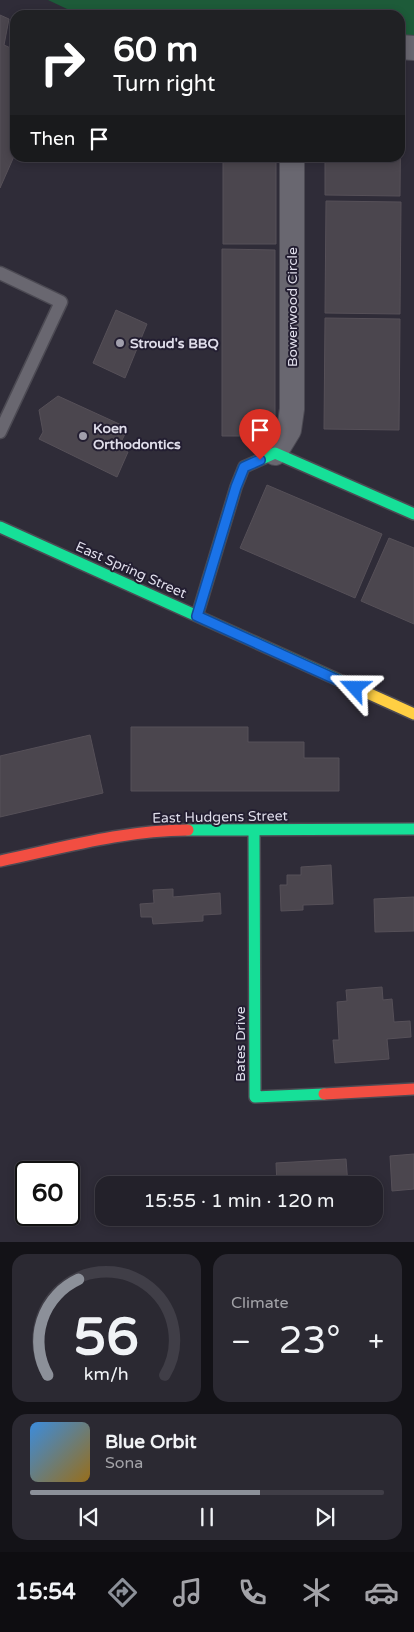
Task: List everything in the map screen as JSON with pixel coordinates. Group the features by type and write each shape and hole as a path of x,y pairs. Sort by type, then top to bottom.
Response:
{"street":[{"name":"Bowerwood Circle","path":"275,453 289,430 292,409 292,162"},
{"path":"197,616 236,487 244,467 275,453 414,514"},
{"name":"East Spring Street","path":"0,527 414,714"},
{"name":"East Hudgens Street","path":"0,861 96,840 174,830 414,829"},
{"name":"Bates Drive","path":"254,830 255,1097 414,1088"}],"lane":[{"path":"0,274 61,302 0,432"}],"green space":[{"path":"48,0 414,0 414,38 405,38 405,10 69,10"}],"building":[{"path":"0,15 9,19 4,45 10,48 11,162 0,188"},
{"path":"223,162 276,162 276,244 223,244"},
{"path":"325,162 400,162 400,196 325,195"},
{"path":"326,201 401,202 400,314 325,313"},
{"path":"222,249 275,250 275,436 222,436"},
{"name":"Stroud's BBQ","path":"116,310 147,324 125,378 93,363"},
{"path":"325,318 400,319 399,430 324,429"},
{"name":"Koen Orthodontics","path":"58,396 128,428 119,446 128,452 117,477 39,439 43,432 39,410"},
{"path":"267,485 382,534 355,598 240,548"},
{"path":"389,538 414,548 414,624 361,601"},
{"path":"131,727 248,727 248,742 304,742 304,758 339,758 339,791 131,791"},
{"path":"90,735 103,793 0,817 0,756"},
{"path":"331,865 333,904 303,905 303,910 281,911 280,885 287,885 287,875 301,875 301,867"},
{"path":"173,889 173,897 220,893 221,914 203,915 203,921 153,924 152,917 141,917 140,904 154,903 153,890"},
{"path":"414,897 414,931 375,932 374,899"},
{"path":"382,987 383,1000 392,999 394,1022 410,1021 411,1037 387,1039 389,1059 335,1063 333,1040 339,1040 337,1002 347,1001 346,990"},
{"path":"414,1154 414,1189 392,1191 390,1156"},
{"path":"346,1159 347,1176 277,1176 276,1163"}],"traffic: fast":[{"path":"197,616 236,487 244,467 275,453 414,514"},
{"path":"0,527 352,686"},
{"path":"188,830 414,829"},
{"path":"254,830 255,1097 324,1094"}],"traffic: slow":[{"path":"352,686 414,714"}],"traffic: jam":[{"path":"0,861 117,836 188,830"},
{"path":"324,1094 414,1089"}],"place":[{"name":"Stroud's BBQ","path":"120,343"},
{"name":"Koen Orthodontics","path":"83,436"}],"route":[{"path":"260,460 244,467 236,487 197,616 355,688"}]}
